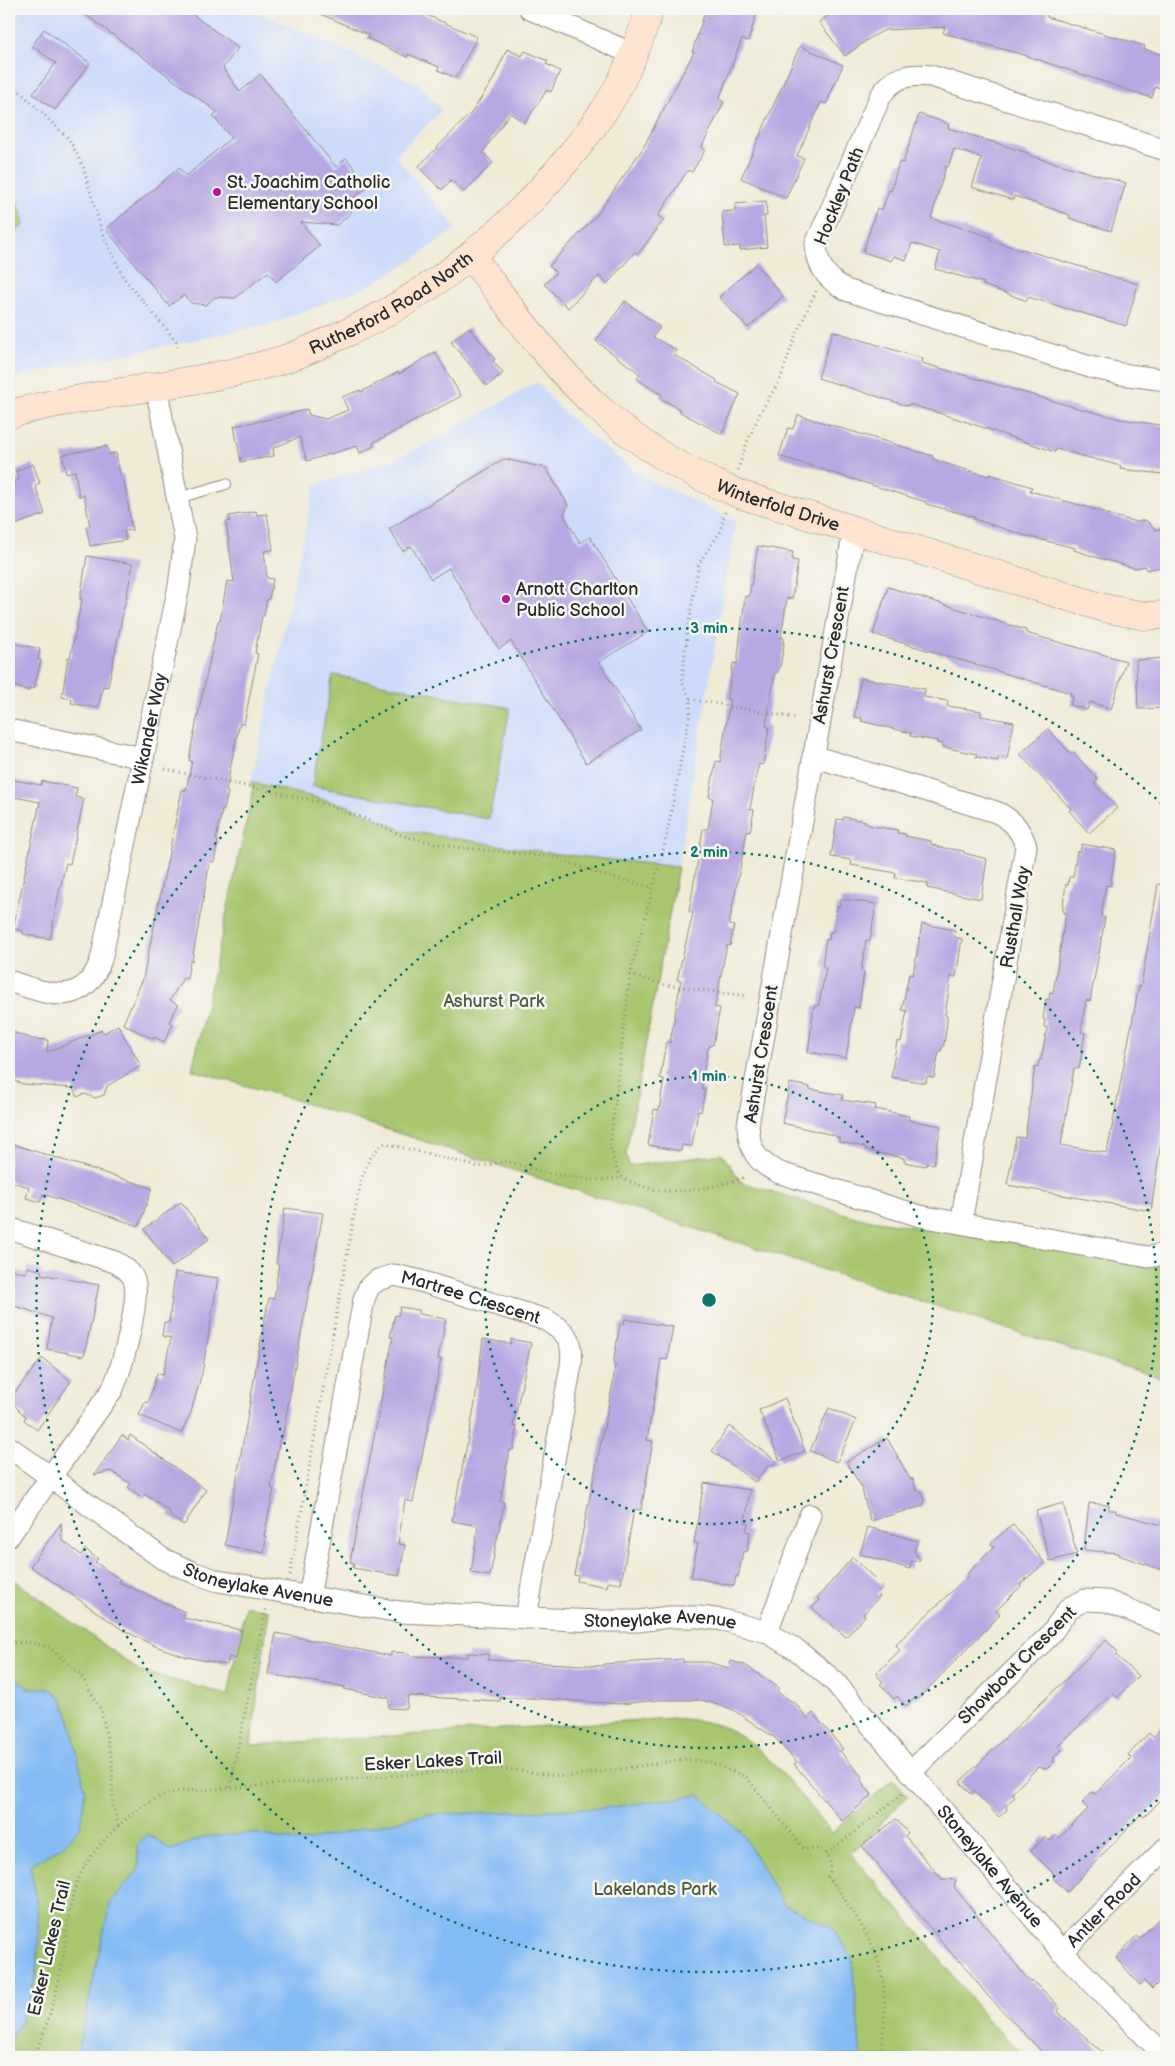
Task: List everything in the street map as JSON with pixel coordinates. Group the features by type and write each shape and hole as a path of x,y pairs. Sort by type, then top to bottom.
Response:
{"street":[{"path":"530,9 633,54"},
{"name":"Rutherford Road North","path":"9,415 61,403 246,370 299,353 353,330 400,305 441,279 511,221 568,157 605,110 633,54 650,9"},
{"name":"Hockley Path","path":"1166,150 931,76 914,74 898,78 886,88 880,97 816,244 816,254 825,274 846,290 1090,367 1121,374 1166,380"},
{"name":"Winterfold Drive","path":"471,256 579,389 604,413 648,446 696,474 736,492 1118,612 1145,616 1166,615"},
{"name":"Wikander Way","path":"9,981 46,993 64,995 78,991 88,983 96,973 101,960 179,586 185,539 156,386"},
{"name":"Ashurst Crescent","path":"854,530 748,1125 752,1152 767,1168 780,1173 920,1216 1148,1257 1166,1254"},
{"path":"9,730 143,758"},
{"name":"Rusthall Way","path":"813,756 996,812 1010,819 1021,831 1026,846 961,1223"},
{"path":"9,1228 115,1262 125,1268 134,1279 136,1293 118,1379 105,1403 9,1536"},
{"name":"Martree Crescent","path":"309,1597 364,1299 368,1288 378,1280 394,1275 417,1280 546,1320 560,1328 568,1338 573,1349 526,1618"},
{"name":"Stoneylake Avenue","path":"9,1447 164,1559 179,1567 218,1581 400,1612 638,1621 699,1617 767,1632 798,1651 834,1681 908,1782 1062,1952 1166,2057"},
{"path":"767,1632 810,1515"},
{"name":"Showboat Crescent","path":"908,1782 1050,1635 1069,1608 1085,1600 1107,1601 1166,1625"},
{"name":"Antler Road","path":"1062,1952 1166,1848"}],"lane":[{"path":"178,498 226,484"}],"path":[{"path":"9,81 69,139 83,166 101,229 123,277 176,341 179,350"},
{"path":"735,477 746,445 761,412 780,380 796,336 818,288"},
{"path":"727,504 720,532 699,563 687,633 682,682 690,699 690,713 666,839 630,975 610,1147 615,1164 623,1178 644,1188 666,1192 703,1188 743,1178"},
{"path":"690,699 796,718"},
{"path":"165,769 316,801 363,818 403,836 448,846 557,858 606,876 652,887"},
{"path":"630,975 666,984 747,996"},
{"path":"230,1788 266,1606"},
{"path":"9,1643 28,1642 49,1647 80,1674 101,1710 112,1761 113,1804 119,1827"},
{"name":"Esker Lakes Trail","path":"34,2057 44,2035 61,1970 70,1908 78,1878 95,1852 119,1827 142,1806 170,1793 497,1768 567,1777 686,1759 709,1762 746,1777 805,1850 817,1848 827,1854"},
{"path":"881,2057 886,2006 884,1976 877,1952 868,1935 828,1877 832,1866 827,1854 908,1782"}],"shaded area":[{"name":"St. Joachim Catholic Elementary School","path":"9,9 252,9 417,83 442,110 395,156 456,228 411,261 364,288 273,324 9,378"},
{"name":"Arnott Charlton Public School","path":"537,382 557,406 593,438 640,475 736,522 678,867 558,854 405,831 346,805 251,782 315,485 396,459 431,442"}],"green space":[{"path":"9,186 21,211 24,225 9,237"},
{"path":"333,675 510,708 489,819 312,786"},
{"name":"Ashurst Park","path":"251,782 346,805 405,831 558,854 678,867 626,1153 629,1166 722,1154 741,1182 859,1218 1142,1264 1166,1259 1166,1380 292,1099 192,1070 253,792"},
{"name":"Lakelands Park","path":"9,1576 140,1671 228,1695 245,1606 269,1610 251,1745 672,1718 696,1720 727,1728 761,1752 786,1778 832,1833 893,1779 908,1795 851,1854 927,1942 983,2015 1026,2057 9,2057"}],"water":[{"path":"9,1672 28,1688 50,1688 62,1699 70,1720 85,1791 81,1826 63,1846 30,1865 39,1933 38,1956 35,1979 29,2000 21,2022 9,2042"},
{"path":"699,1795 743,1834 783,1904 832,1927 852,1957 861,2057 76,2057 110,1903 139,1869 137,1845 148,1834 171,1850 204,1837 254,1833 301,1842 424,1815 605,1808"}],"building":[{"path":"78,9 185,9 238,48 223,68 240,92 260,74 336,167 346,158 369,186 353,198 351,213 337,225 301,222 320,246 276,282 268,272 235,298 215,297 206,305 191,303 184,295 169,306 106,229 179,168 186,176 231,138 213,116 217,112"},
{"path":"309,9 413,9 477,37 456,78 438,70 439,67 408,54 407,57 367,38 369,35"},
{"path":"706,9 736,9 756,15 748,41 742,39 719,99 724,102 701,148 705,150 692,172 688,170 658,216 664,220 638,254 635,252 607,284 599,276 568,308 544,284 556,273 549,266 596,216 643,148 694,52 692,52"},
{"path":"837,9 1049,9 1047,17 1145,46 1144,49 1166,56 1166,89 1155,87 1152,98 1021,54 943,33 945,27 885,30 873,36 845,56 819,22"},
{"path":"44,29 90,63 55,110 33,94 56,63 32,46"},
{"path":"800,46 843,65 826,104 821,102 797,156 804,158 786,198 741,178"},
{"path":"507,49 522,56 525,51 548,61 546,64 560,71 551,92 547,90 525,123 510,113 483,152 493,163 464,192 451,180 442,190 418,167 472,112 493,80"},
{"path":"919,114 944,122 949,125 948,128 1028,153 1027,155 1126,183 1111,231 1069,218 1070,215 1014,196 1013,200 972,187 982,158 954,149 948,167 946,166 931,218 991,237 990,240 1021,250 1138,284 1126,326 1028,297 1027,301 983,285 984,283 935,269 940,252 912,243 906,260 894,256 891,261 863,252 877,208 882,210 889,190 891,191 899,162 903,163"},
{"path":"766,201 767,216 764,216 767,247 740,250 740,246 725,247 722,212 735,211 735,204"},
{"path":"756,264 783,296 748,328 719,297"},
{"path":"625,301 660,327 653,337 676,350 674,355 717,380 716,382 740,394 722,434 680,412 681,410 660,398 662,395 637,379 640,374 596,341"},
{"path":"469,327 495,359 493,361 503,373 487,386 451,342"},
{"path":"833,331 923,359 922,363 1081,409 1120,419 1166,426 1163,474 1120,469 1121,466 1056,449 1055,452 958,419 909,404 908,406 818,378"},
{"path":"435,352 461,396 373,443 374,446 360,453 357,446 307,461 300,437 273,448 274,456 241,462 234,426 280,417 307,409 309,415 326,419 348,410 342,397 360,390 361,392 398,372 399,374"},
{"path":"798,415 933,456 933,459 956,467 989,476 990,474 1032,487 1030,491 1136,522 1146,520 1156,530 1166,528 1166,566 1146,570 1145,566 1135,568 1102,559 1074,550 1075,548 1023,535 974,519 975,517 926,504 926,502 779,456 788,428 793,429"},
{"path":"107,446 109,454 116,453 120,475 123,474 132,530 124,531 126,540 90,546 86,526 90,526 84,495 79,496 75,471 66,473 62,455"},
{"path":"504,459 546,468 568,505 564,515 580,543 590,537 648,632 599,662 641,730 586,763 511,641 499,649 449,568 431,579 411,546 403,551 389,529"},
{"path":"33,464 40,483 35,485 45,514 17,524 9,502 9,487 19,479 16,471"},
{"path":"256,511 257,515 267,514 273,550 264,551 267,578 273,579 264,616 262,616 255,653 258,654 244,724 240,723 233,754 226,791 228,792 216,840 218,841 214,862 210,861 192,961 190,961 187,979 183,978 170,1000 178,1005 169,1022 173,1024 164,1042 154,1037 153,1039 123,1024 143,979 182,790 186,790 192,761 189,761 192,743 218,621 220,621 227,581 234,582 226,522 230,521 229,516"},
{"path":"758,546 793,552 792,560 798,561 792,599 787,598 781,637 783,637 784,645 780,666 777,673 775,672 766,726 769,727 763,765 759,764 757,771 750,809 754,810 750,832 747,831 729,925 734,926 730,946 727,945 715,1007 720,1008 713,1045 710,1045 707,1052 702,1084 702,1090 705,1090 701,1112 698,1111 692,1146 682,1145 681,1151 648,1145 654,1109 659,1110 664,1079 660,1078 666,1042 670,1043 681,980 677,980 693,913 689,912 703,829 708,829 713,798 709,797 716,761 720,762 730,700 727,699 733,663 737,664 745,596 749,597"},
{"path":"87,556 133,564 108,687 103,686 98,708 71,703 72,699 62,697 68,657 70,658 82,599 80,599"},
{"path":"888,587 1026,630 1026,633 1126,661 1111,709 1090,702 1087,710 1070,705 1073,696 1070,696 1071,693 873,634"},
{"path":"9,642 40,649 38,660 41,660 34,689 29,688 29,691 9,685"},
{"path":"1166,658 1166,708 1138,709 1136,660"},
{"path":"861,678 925,689 924,697 948,701 947,706 981,711 981,716 1014,722 1007,759 998,757 998,761 976,757 977,754 943,747 943,744 937,743 937,741 910,736 911,733 861,721 862,718 854,717"},
{"path":"1048,729 1071,754 1073,752 1098,780 1094,783 1117,808 1089,833 1069,811 1071,809 1020,754"},
{"path":"9,779 41,785 42,781 77,788 75,797 84,799 70,864 66,863 50,939 23,934 23,931 13,929 40,802 9,796"},
{"path":"844,817 866,821 865,823 872,826 898,830 897,833 931,841 931,844 938,847 964,851 964,853 987,859 981,899 927,888 928,883 895,878 896,873 851,865 852,860 831,857 837,819 843,820"},
{"path":"1082,844 1116,850 1110,886 1106,885 1101,917 1105,917 1090,1001 1086,1000 1081,1032 1085,1033 1079,1069 1074,1068 1061,1145 1107,1153 1139,986 1141,986 1158,884 1166,885 1166,1071 1162,1094 1166,1094 1166,1107 1151,1211 1007,1185 1016,1137 1025,1138 1035,1066 1038,1067 1039,1060 1041,1060 1047,1028 1044,1027 1045,1020 1043,1019 1046,999 1049,1000 1050,992 1053,993 1066,913 1063,913 1063,905 1066,884 1068,885 1069,877 1073,877 1077,851 1080,852"},
{"path":"841,899 876,904 870,941 866,940 861,971 864,972 859,1008 854,1007 846,1058 808,1052 814,1006 818,1006 826,968 823,967 823,959 826,939 829,940 830,931 833,932 837,906 840,907"},
{"path":"922,924 955,930 954,937 962,939 956,977 951,976 945,1015 947,1016 947,1023 944,1044 941,1051 939,1051 934,1078 927,1076 926,1083 891,1077 897,1041 901,1042 907,1011 902,1010 909,974 913,975"},
{"path":"118,1025 141,1066 107,1086 104,1095 95,1098 85,1094 77,1097 73,1088 23,1084 9,1079 9,1031 33,1039 48,1040 47,1052 102,1030 104,1033"},
{"path":"790,1083 810,1087 809,1089 843,1095 842,1100 876,1105 875,1109 909,1116 908,1120 941,1126 934,1164 927,1163 926,1166 904,1162 904,1158 873,1152 865,1149 865,1147 839,1142 839,1138 833,1135 782,1123"},
{"path":"9,1143 152,1188 139,1226 43,1194 40,1202 26,1198 29,1187 9,1181"},
{"path":"181,1202 209,1239 172,1267 144,1229"},
{"path":"285,1208 323,1213 282,1438 280,1437 271,1488 274,1489 264,1536 266,1537 264,1553 225,1545 263,1328 269,1298 274,1299 279,1264 276,1264"},
{"path":"28,1267 42,1271 41,1274 99,1285 84,1356 47,1349 52,1318 9,1304 9,1269 26,1273"},
{"path":"175,1272 218,1278 202,1373 191,1412 181,1433 139,1415 145,1402 148,1403 157,1373 163,1375 171,1338 162,1336 164,1322 169,1323"},
{"path":"400,1307 419,1310 419,1314 446,1319 438,1359 441,1359 413,1502 405,1500 398,1544 405,1545 399,1576 353,1568 354,1563 350,1562 393,1338 390,1337 395,1315 398,1316"},
{"path":"625,1319 673,1327 667,1360 661,1359 647,1440 653,1441 641,1510 634,1509 621,1584 608,1582 607,1587 577,1581 578,1576 574,1575 613,1383 615,1365 613,1364 620,1324 624,1324"},
{"path":"483,1339 511,1344 511,1339 531,1343 513,1426 517,1427 513,1450 510,1450 500,1501 504,1502 490,1576 471,1573 478,1526 452,1521 475,1403"},
{"path":"42,1358 71,1381 37,1430 24,1420 26,1417 9,1400"},
{"path":"785,1398 805,1451 780,1461 759,1410"},
{"path":"829,1408 856,1420 837,1462 810,1451"},
{"path":"729,1426 778,1462 767,1467 755,1482 712,1451"},
{"path":"122,1435 128,1440 130,1435 206,1490 184,1525 169,1516 171,1513 145,1494 142,1498 128,1487 131,1484 111,1471 94,1475"},
{"path":"887,1438 910,1479 913,1479 916,1490 922,1492 925,1501 922,1506 870,1521 861,1486 846,1462"},
{"path":"704,1483 750,1490 745,1522 748,1523 746,1531 750,1532 747,1552 743,1551 738,1577 736,1576 734,1586 691,1577 698,1543 694,1543"},
{"path":"1063,1503 1077,1554 1050,1561 1036,1511"},
{"path":"1089,1503 1109,1505 1109,1510 1116,1510 1116,1513 1166,1526 1166,1571 1118,1555 1118,1553 1084,1550"},
{"path":"61,1523 62,1540 81,1555 85,1549 98,1559 95,1562 121,1580 119,1582 185,1612 183,1618 242,1630 236,1659 229,1657 227,1665 187,1657 155,1646 123,1630 30,1566"},
{"path":"1013,1524 1045,1563 1020,1584 1021,1586 996,1611 1000,1614 995,1620 918,1699 916,1697 906,1706 897,1696 894,1699 880,1684 883,1682 876,1674 900,1650 896,1646 899,1641 968,1576 967,1574 994,1547 991,1543"},
{"path":"868,1527 918,1541 914,1551 920,1560 911,1562 910,1569 860,1554"},
{"path":"853,1557 883,1587 877,1593 880,1596 863,1614 865,1616 846,1637 812,1608 820,1600 817,1598"},
{"path":"276,1633 391,1656 391,1652 408,1653 411,1656 468,1657 468,1653 488,1654 488,1660 603,1666 603,1664 683,1659 683,1662 707,1662 729,1668 731,1661 745,1665 779,1688 777,1692 796,1704 807,1718 813,1713 843,1749 840,1751 862,1777 860,1779 872,1795 842,1821 794,1764 797,1762 775,1738 732,1709 701,1700 658,1700 620,1704 530,1698 500,1698 500,1701 408,1696 407,1709 389,1708 389,1698 344,1689 345,1687 268,1674"},
{"path":"1106,1640 1118,1652 1116,1655 1138,1676 1117,1698 1113,1693 1058,1746 1062,1750 1054,1757 1054,1762 1047,1769 1038,1767 1012,1793 1015,1797 1006,1805 1007,1810 999,1817 974,1791 971,1794 960,1782"},
{"path":"1166,1723 1166,1795 1144,1817 1141,1814 1067,1892 1053,1878 1055,1875 1031,1851 1045,1837 1050,1841 1056,1835 1059,1838 1088,1809 1082,1803 1092,1792 1095,1794 1131,1758 1128,1755 1149,1733 1153,1737"},
{"path":"896,1819 908,1833 905,1836 942,1879 956,1880 954,1887 1030,1982 1032,1981 1047,1994 1060,2008 1057,2012 1108,2057 1047,2057 987,1995 960,1960 959,1962 951,1953 862,1846"},
{"path":"1166,1911 1166,1975 1152,1989 1144,1981 1140,1985 1116,1958 1136,1936 1139,1939"}],"place":[{"name":"St. Joachim Catholic Elementary School","path":"217,192"},
{"name":"Arnott Charlton Public School","path":"506,599"}]}
